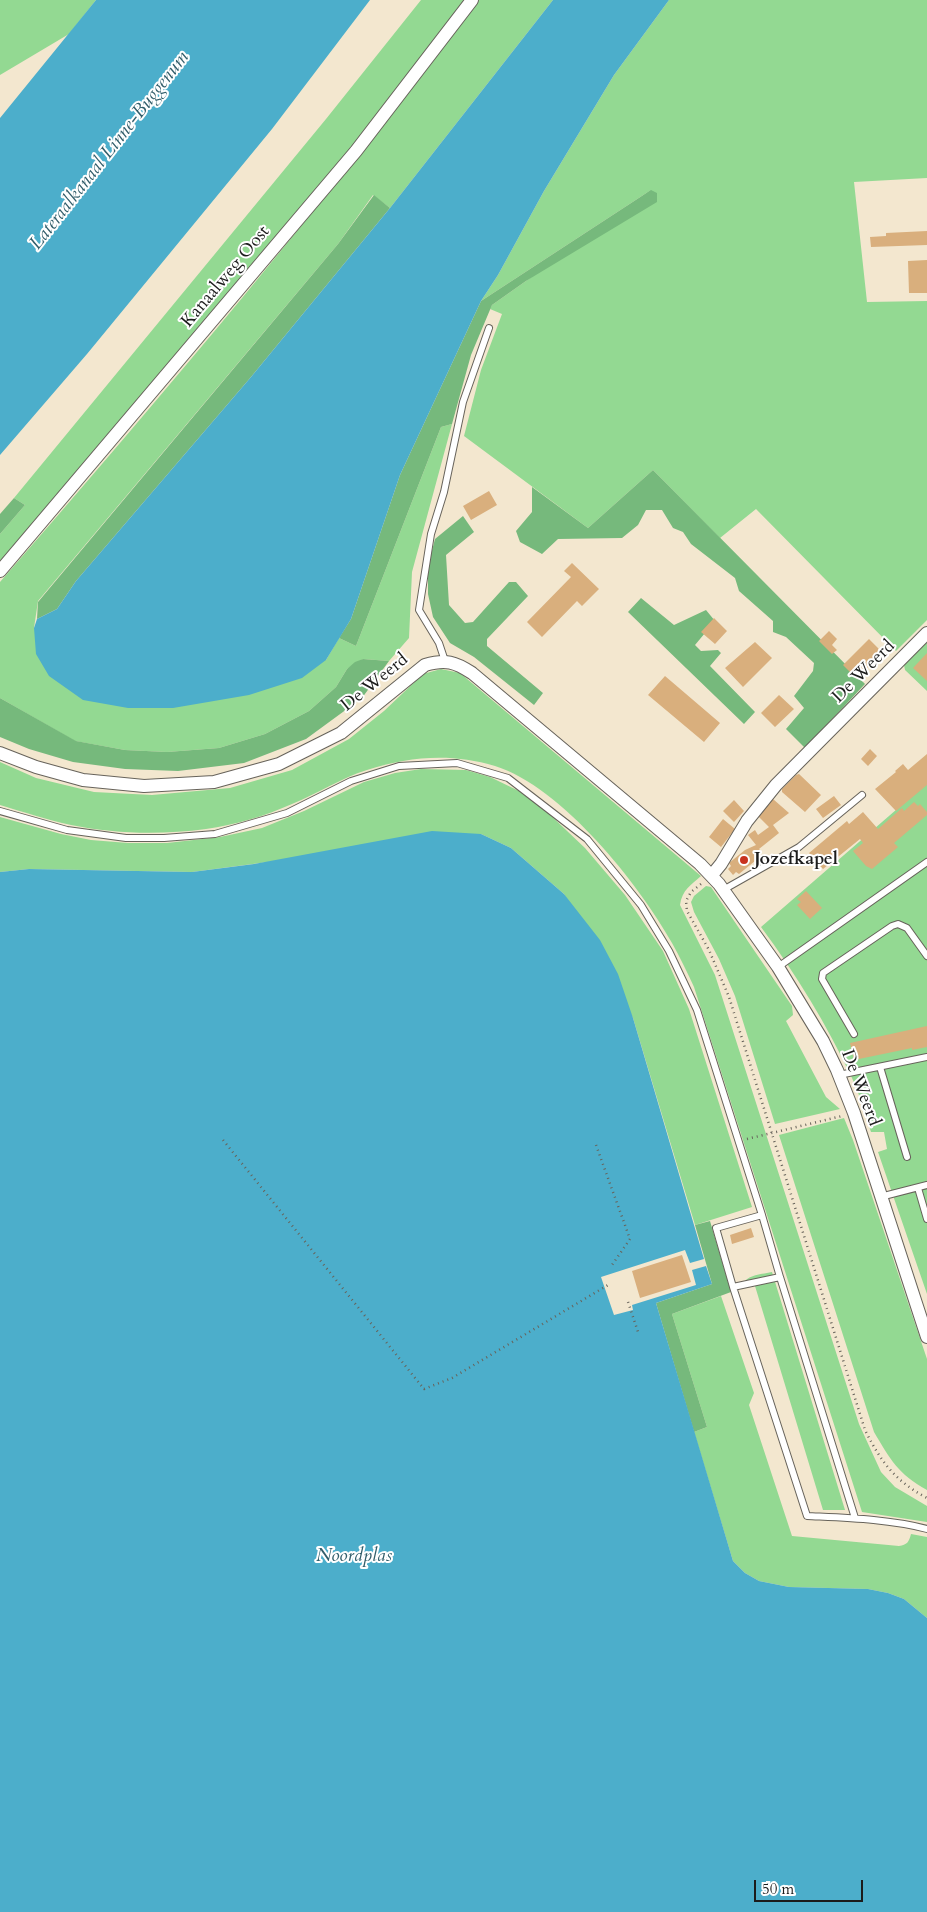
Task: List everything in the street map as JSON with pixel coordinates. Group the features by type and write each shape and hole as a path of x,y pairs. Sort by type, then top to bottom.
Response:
{"street":[{"name":"Kanaalweg Oost","path":"0,570 356,151 472,0"},
{"name":"De Weerd","path":"712,875 721,864 747,821 776,785 927,633"},
{"name":"De Weerd","path":"0,753 36,767 83,780 144,786 214,782 279,764 341,732 426,665 445,661 457,663 472,673 712,875 778,968 823,1041 839,1075 854,1113 927,1337"}],"lane":[{"path":"445,661 439,642 419,610 431,534 444,492 463,402 488,328"},
{"path":"0,811 67,830 126,838 164,838 215,834 287,813 351,781 399,766 457,763 508,778 587,839 641,905 669,951 697,1010 855,1518"},
{"path":"723,890 799,847 862,796"},
{"path":"778,968 927,862"},
{"path":"854,1034 822,978 823,973 892,926 898,924 907,928 927,956"},
{"path":"839,1075 927,1058"},
{"path":"880,1067 907,1157"},
{"path":"880,1197 927,1185"},
{"path":"918,1188 927,1219"},
{"path":"762,1215 716,1228 733,1287 807,1516 855,1518 912,1525 927,1529"},
{"path":"733,1287 780,1277"}],"path":[{"path":"712,875 691,892 686,901 688,911 709,950 729,997 865,1430 877,1454 893,1474 911,1490 927,1498"},
{"path":"738,1141 854,1113"},
{"path":"223,1140 424,1389 452,1378 608,1285"},
{"path":"596,1146 630,1239 612,1265"},
{"path":"628,1302 639,1335"}],"green space":[{"path":"0,0 96,0 69,34 0,75"},
{"path":"421,0 466,0 333,172 0,566 0,534 25,505 14,498 326,119"},
{"path":"479,0 553,0 390,208 373,195 338,244 38,601 34,628 326,660 339,638 356,646 441,427 452,424 412,572 409,638 389,661 363,659 347,669 336,687 309,711 265,734 219,748 167,752 125,750 75,741 0,698 0,582 244,295 422,75"},
{"path":"669,0 927,0 927,178 854,182 867,302 927,301 927,620 896,651 756,509 720,538 653,470 588,528 464,436 481,370 502,314 490,309 492,305 651,190 481,301 614,75"},
{"path":"651,190 657,193 657,202 526,281 492,305 471,355 452,424 441,427 356,646 339,638 351,619 400,475 481,301"},
{"path":"374,195 390,208 251,377 76,581 57,609 37,619 38,602 338,244"},
{"path":"653,470 865,684 805,748 786,729 804,708 794,696 813,671 814,663 786,637 773,632 773,621 739,591 735,578 691,544 683,532 673,528 662,510 646,510 638,525 622,538 558,539 542,554 520,542 516,531 532,512 532,487 588,528"},
{"path":"14,498 25,505 0,534 0,514"},
{"path":"463,516 474,532 446,555 449,605 465,623 473,622 509,582 516,582 528,596 487,639 487,646 543,693 534,705 474,657 450,643 433,617 428,594 428,566 435,539"},
{"path":"641,598 674,625 706,610 715,621 695,645 701,651 718,650 721,653 710,666 755,712 744,724 628,612"},
{"path":"927,640 927,691 905,670 904,665"},
{"path":"363,659 389,661 362,698 306,739 244,763 178,771 125,769 73,762 29,749 0,737 0,698 76,741 125,750 167,752 219,748 265,734 309,711 336,687 347,669 355,662"},
{"path":"441,669 460,673 701,876 690,885 680,905 715,975 859,1424 881,1472 895,1487 927,1506 927,1522 862,1512 694,987 672,943 640,893 596,840 546,794 520,777 495,766 463,759 431,758 383,765 348,777 301,800 261,816 228,825 189,831 138,833 88,828 53,821 0,805 0,762 36,778 94,792 152,795 230,788 292,770 349,739 384,711 423,674"},
{"path":"421,769 466,770 490,777 519,791 545,810 585,848 625,895 663,951 689,1009 752,1207 695,1225 633,1018 564,894 511,848 481,834 192,872 29,869 0,872 0,817 61,834 91,840 128,843 167,843 220,837 262,828 304,811 364,782 395,773"},
{"path":"927,783 927,1294 878,1152 887,1149 884,1132 871,1132 855,1084 832,1039 799,981 761,927"},
{"path":"706,886 711,887 792,1006 793,1015 786,1021 826,1097 840,1109 775,1124 735,996 719,959 694,912 691,902 694,896"},
{"path":"844,1118 927,1359 927,1490 902,1472 874,1432 779,1135"},
{"path":"710,1221 731,1292 672,1314 707,1427 694,1432 656,1303 712,1284 695,1225"},
{"path":"772,1272 845,1510 823,1510 755,1286 740,1288 750,1278"},
{"path":"721,1296 754,1393 749,1405 792,1536 899,1546 907,1543 911,1534 927,1537 927,1618 904,1599 888,1593 868,1589 789,1587 759,1581 745,1573 733,1561 694,1432 707,1427 672,1314"}],"water":[{"name":"Lateraalkanaal Linne-Buggenum","path":"96,0 370,0 272,129 87,354 0,455 0,118"},
{"path":"553,0 669,0 614,75 481,301 400,475 351,619 326,660 302,678 249,695 173,708 128,708 83,700 49,676 36,654 34,628 37,619 57,609 76,581 251,377 390,208"},
{"name":"Noordplas","path":"432,831 481,834 511,848 564,894 600,940 618,974 633,1018 704,1259 690,1263 685,1250 601,1277 614,1315 633,1310 632,1305 696,1285 692,1270 706,1266 712,1284 656,1303 733,1561 745,1573 759,1581 789,1587 868,1589 888,1593 904,1599 927,1618 927,1912 0,1912 0,872 29,869 192,872 254,864"}],"building":[{"path":"927,231 927,245 871,247 870,237 886,236 886,233"},
{"path":"927,260 927,293 909,293 908,261"},
{"path":"489,491 497,505 471,520 463,506"},
{"path":"572,563 599,589 582,606 577,601 542,637 527,622 571,577 564,571"},
{"path":"714,618 727,631 715,644 701,632"},
{"path":"829,631 837,639 832,645 837,650 832,654 819,641"},
{"path":"869,639 883,653 857,679 843,665"},
{"path":"755,642 772,658 743,687 725,668"},
{"path":"927,653 927,681 913,668"},
{"path":"665,676 720,723 704,742 648,695"},
{"path":"779,695 794,709 775,727 761,713"},
{"path":"870,749 877,756 868,766 861,759"},
{"path":"927,754 927,785 896,811 875,789 903,764 908,770"},
{"path":"799,774 821,795 805,812 782,792 782,789"},
{"path":"834,796 841,805 823,818 816,809"},
{"path":"773,799 789,813 773,825 779,833 759,849 761,851 757,854 755,861 739,874 736,872 733,875 728,869 731,866 729,863 745,850 756,845 748,835 755,830 758,835 769,827 757,815"},
{"path":"734,800 744,811 734,822 723,811"},
{"path":"914,802 918,806 920,804 927,812 927,815 894,843 898,847 872,869 866,866 853,851 863,843 860,839 823,869 809,853 847,821 849,824 863,812 878,829 902,808 904,811"},
{"path":"723,819 735,829 721,847 709,837"},
{"path":"806,891 822,908 810,919 797,905 801,902 797,899"},
{"path":"927,1026 927,1047 912,1050 912,1048 854,1060 850,1043"},
{"path":"751,1228 754,1237 732,1244 730,1235"},
{"path":"682,1255 691,1282 640,1298 632,1271"}],"place":[{"name":"Jozefkapel","path":"744,860"}]}
